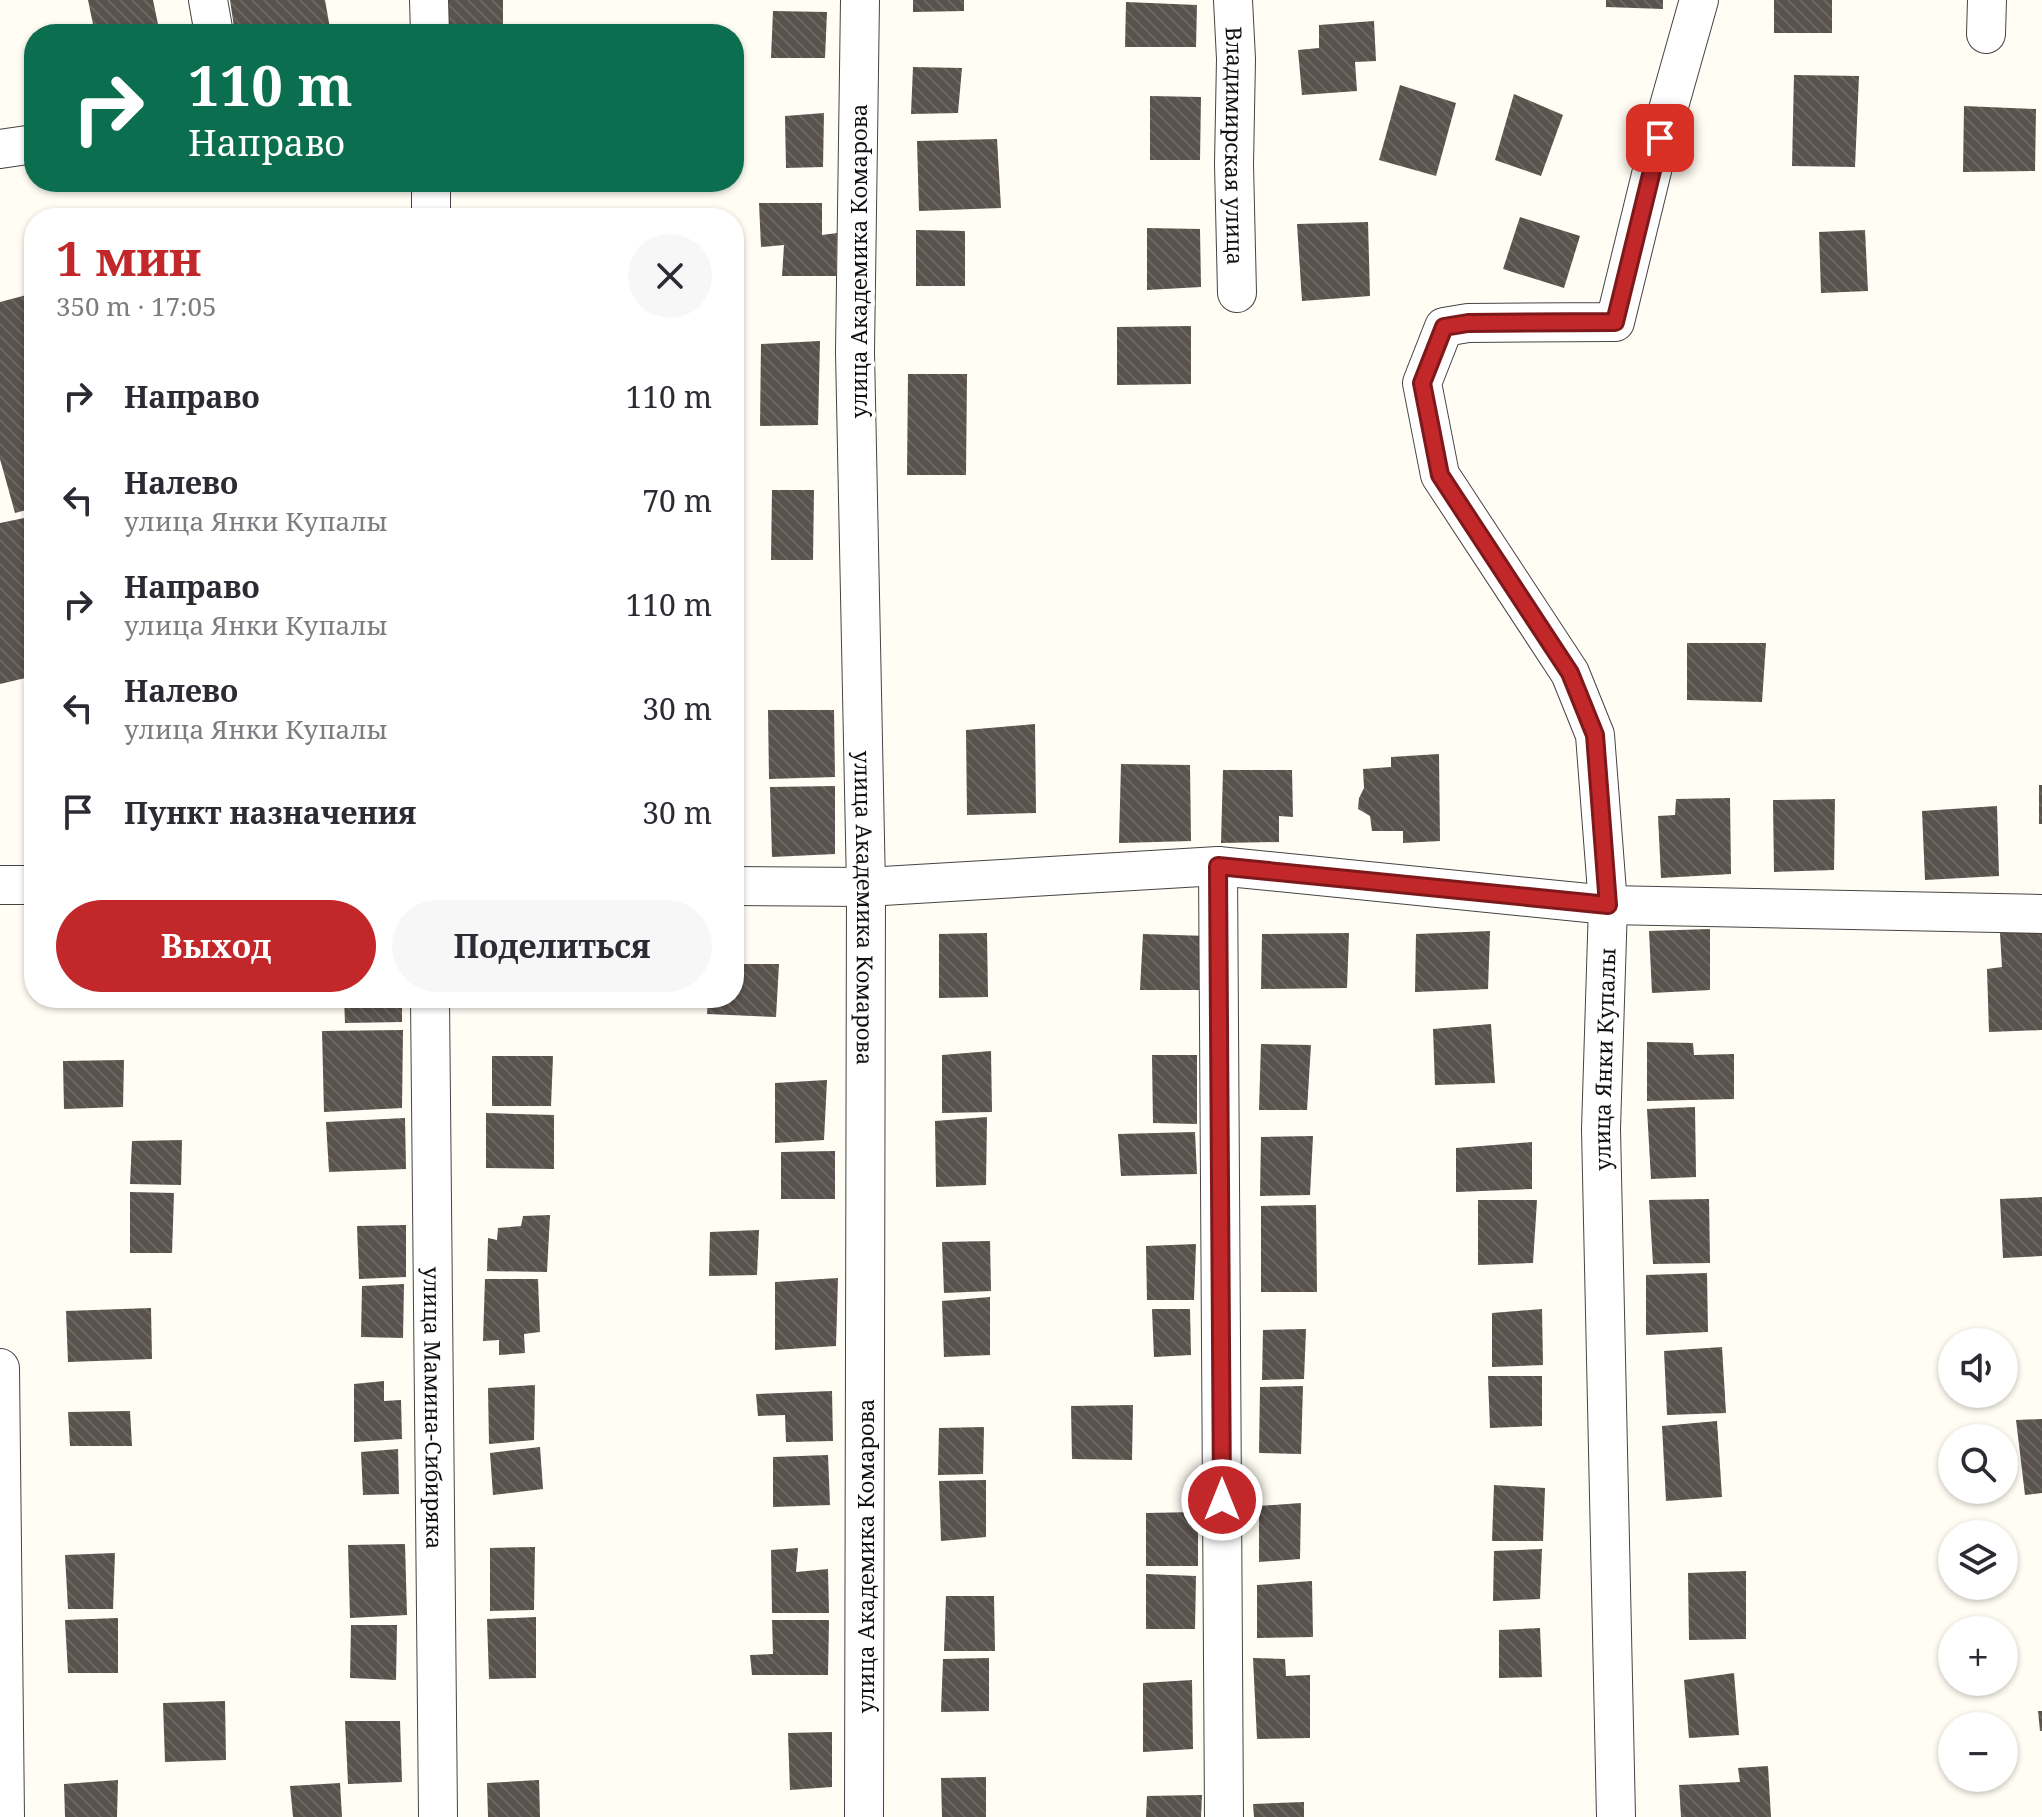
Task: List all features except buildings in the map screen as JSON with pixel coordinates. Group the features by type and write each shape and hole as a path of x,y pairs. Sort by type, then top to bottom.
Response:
{"street":[{"path":"208,0 212,24"},
{"path":"429,0 430,24"},
{"name":"улица Академика Комарова","path":"860,0 855,352 866,887 864,1817"},
{"name":"Владимирская улица","path":"1233,0 1237,293"},
{"name":"улица Янки Купалы","path":"1616,1817 1601,1129 1608,905 1595,735 1570,673 1440,475 1422,383 1444,327 1468,323 1615,322 1660,138 1699,0"},
{"path":"0,149 24,145"},
{"path":"1218,866 1224,1817"},
{"path":"744,886 866,887 1218,866 1608,905 2042,914"},
{"path":"0,885 24,885"},
{"name":"улица Мамина-Сибиряка","path":"430,1008 438,1817"},
{"path":"0,1368 5,1817"}],"route":[{"path":"1222,1500 1218,866 1608,905 1595,735 1570,673 1440,475 1422,383 1444,327 1468,323 1615,322 1660,138"}]}
